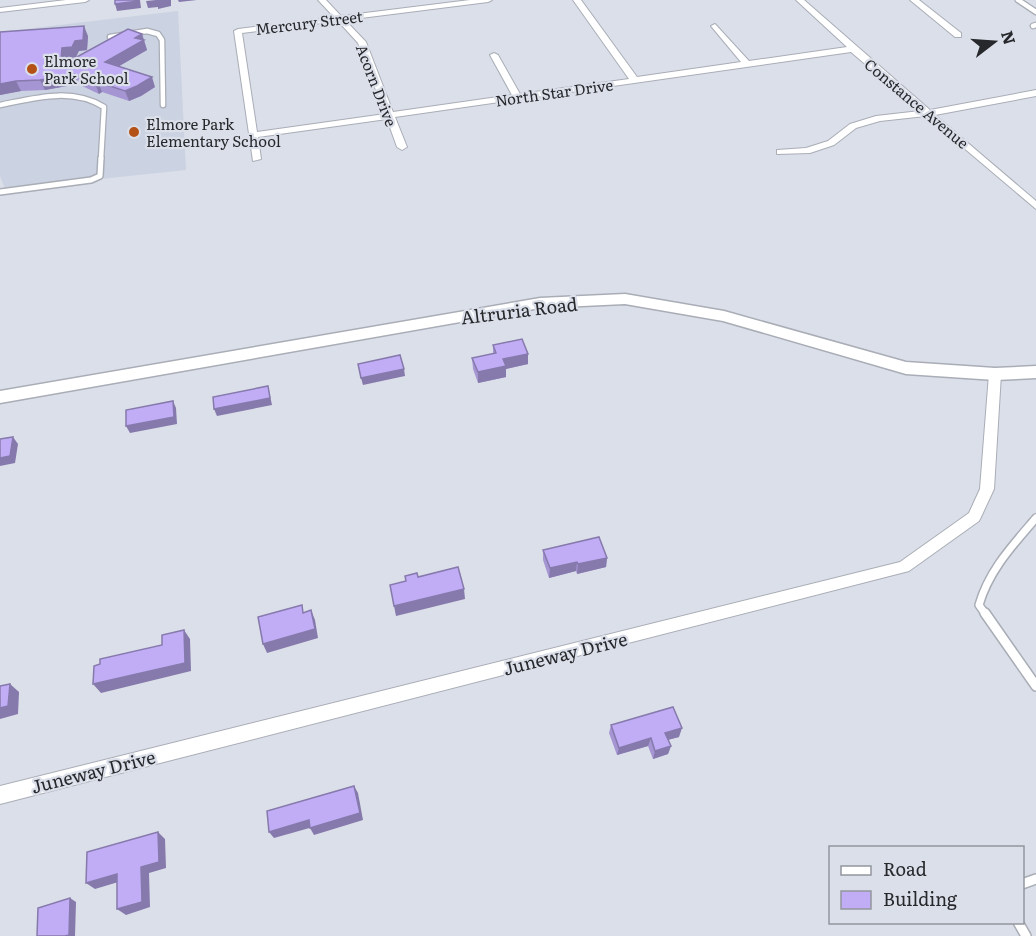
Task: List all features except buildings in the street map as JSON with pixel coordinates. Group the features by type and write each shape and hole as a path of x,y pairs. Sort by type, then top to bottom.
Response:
{"street":[{"path":"0,10 85,0"},
{"name":"Acorn Drive","path":"322,0 362,42 388,117 402,147"},
{"name":"Mercury Street","path":"254,135 237,31 488,0"},
{"path":"577,0 635,81"},
{"name":"Constance Avenue","path":"800,0 853,49 1036,206"},
{"path":"914,0 958,35"},
{"path":"715,26 748,65"},
{"name":"North Star Drive","path":"254,135 853,49"},
{"path":"494,55 517,98"},
{"path":"780,153 815,148 838,140 853,126 879,118 930,113 1036,93"},
{"path":"254,135 256,159"},
{"name":"Altruria Road","path":"0,397 540,303 625,299 724,316 906,368 995,374 1036,372"},
{"name":"Juneway Drive","path":"0,795 904,567 974,517 987,489 995,374"}],"lane":[{"path":"1018,0 1036,12"},
{"path":"1026,5 1036,4"},
{"path":"110,37 147,31 158,34 162,40 163,105"},
{"path":"0,105 69,95 86,96 104,107 100,176 0,192"},
{"path":"1036,518 992,574 981,592 979,604 1036,686"}],"shaded area":[{"path":"178,11 186,170 5,189 0,176 0,32"}],"place":[{"name":"Elmore Park School","path":"32,69"},
{"name":"Elmore Park Elementary School","path":"134,132"}]}
